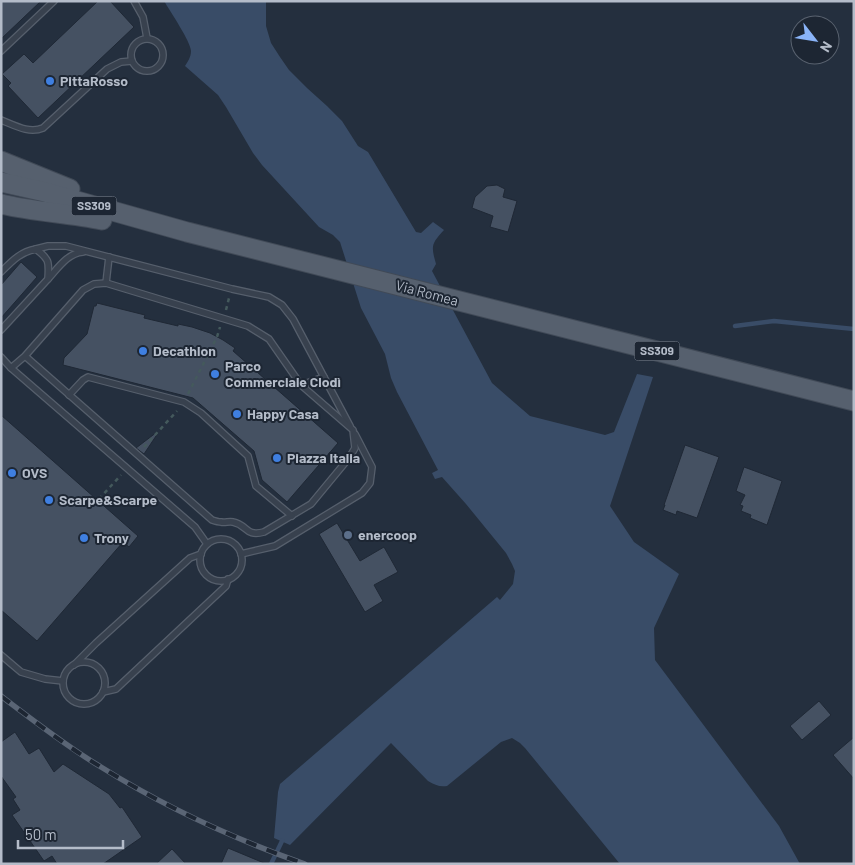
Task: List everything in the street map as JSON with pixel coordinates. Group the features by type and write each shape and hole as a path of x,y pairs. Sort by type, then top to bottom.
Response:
{"main road":[{"path":"1,161 64,187 144,209 187,232"},
{"name":"Via Romea","path":"1,182 459,302 854,401"},
{"path":"1,204 140,227 187,232"}],"lane":[{"path":"1,51 54,1"},
{"path":"134,1 143,18 147,38"},
{"path":"147,38 160,43 164,54 160,65 151,71 145,71 135,66 131,55 134,44 147,38"},
{"path":"1,120 20,128 37,131 43,128 107,69 121,62 132,61"},
{"path":"1,272 27,250 48,246 66,246 269,297 282,306 293,318 372,467 370,483 362,493 275,546 241,554"},
{"path":"36,249 49,262 48,279"},
{"path":"1,330 69,256 76,252 88,252"},
{"path":"106,283 109,258"},
{"path":"11,368 25,356 83,290 94,284 106,283 248,326 269,340 302,385 353,430 355,448 311,504 264,532 251,533 240,524 230,521 222,523 212,520 25,356"},
{"path":"1,357 11,368 194,527 207,544"},
{"path":"70,395 88,377 184,402 201,413 248,456 256,486 292,516"},
{"path":"302,385 324,377"},
{"path":"217,539 224,539 234,544 241,554 240,566 234,575 228,579 215,580 204,573 201,567 200,561 203,549 207,544 217,539"},
{"path":"74,665 85,662 96,666 100,670 105,680 103,692 96,700 85,704 69,697 63,682 66,672 190,558 201,554"},
{"path":"103,692 116,690 226,586 228,579"},
{"path":"1,654 21,672 63,682"}],"water":[{"path":"164,1 266,1 266,26 271,43 289,70 342,121 358,146 368,152 416,232 421,233 433,222 444,230 434,242 433,253 436,264 432,271 492,383 530,416 605,435 614,432 637,374 653,377 610,506 634,542 679,574 654,628 655,660 779,826 800,864 620,864 525,748 512,738 501,742 447,786 437,785 428,781 391,743 290,845 274,838 280,784 497,597 500,600 513,584 515,571 506,553 466,504 442,477 435,479 432,473 438,470 397,392 391,378 385,354 361,308 340,242 333,235 319,227 262,165 218,95 185,66 189,59 190,47"}],"building":[{"path":"1,1 41,1 1,39"},
{"path":"98,1 110,1 134,27 38,118 8,86 11,83 2,74 24,54 33,63"},
{"path":"497,185 505,189 503,197 517,201 508,232 490,227 493,216 472,208 475,197 487,186"},
{"path":"21,262 37,277 1,318 1,285"},
{"path":"97,303 145,315 144,318 178,326 178,324 192,327 223,340 235,348 233,351 338,443 287,502 262,480 254,451 193,398 63,365 64,358 87,334 94,306"},
{"path":"1,415 138,536 129,547 123,542 37,641 1,610"},
{"path":"157,432 144,454 136,448"},
{"path":"685,445 719,457 697,518 677,511 676,515 663,510"},
{"path":"744,467 782,481 767,525 750,518 751,515 741,511 743,506 740,505 745,495 736,491"},
{"path":"337,523 360,561 384,547 398,572 374,585 383,601 365,612 319,534"},
{"path":"819,701 831,715 802,740 790,726"},
{"path":"15,732 29,754 39,748 54,772 63,764 109,794 120,808 122,807 142,837 103,864 57,864 52,856 44,861 12,815 20,810 13,799 16,797 1,776 1,742"},
{"path":"854,737 854,779 833,755"},
{"path":"228,848 264,863 264,864 221,864"},
{"path":"172,849 186,864 156,864"}],"waterway":[{"path":"735,326 774,321 854,329"},
{"path":"271,864 282,841"}],"railway":[{"path":"1,696 75,751 150,796 226,833 305,864"}],"place":[{"name":"PittaRosso","path":"50,81"},
{"name":"Decathlon","path":"143,351"},
{"name":"Parco Commerciale Clodì","path":"215,374"},
{"name":"Happy Casa","path":"237,414"},
{"name":"Piazza Italia","path":"277,458"},
{"name":"OVS","path":"12,473"},
{"name":"Scarpe&Scarpe","path":"49,500"},
{"name":"enercoop","path":"348,535"},
{"name":"Trony","path":"84,538"}]}
